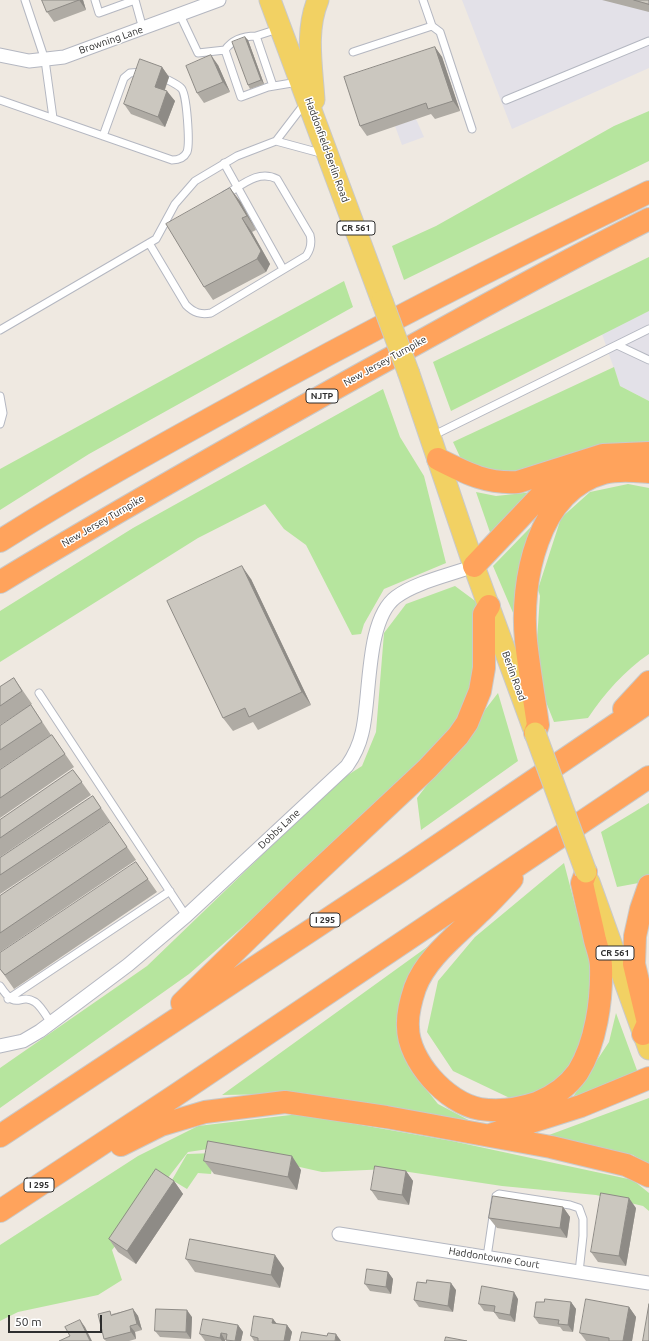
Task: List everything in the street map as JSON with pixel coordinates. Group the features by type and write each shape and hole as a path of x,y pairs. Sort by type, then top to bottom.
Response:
{"highway":[{"path":"0,541 72,496 302,368 524,252 649,192"},
{"name":"New Jersey Turnpike","path":"0,582 214,457 572,257 649,219"},
{"path":"438,459 476,477 504,483 518,482 603,454 649,453"},
{"path":"474,566 570,465"},
{"path":"535,733 538,725 526,640 526,595 533,555 543,528 558,505 571,489 588,478 605,472 624,470 649,472"},
{"path":"146,1038 302,886 427,769 458,736 467,723 480,691 484,668 484,614 489,606"},
{"path":"600,736 649,682"},
{"name":"I 295","path":"0,1136 402,870 649,702"},
{"name":"I 295","path":"0,1211 186,1089 649,777"},
{"path":"540,850 443,949 425,970 416,986 409,1010 408,1028 412,1045 421,1064 435,1083 458,1101 478,1108 500,1110 525,1107 547,1099 565,1086 577,1073 598,1020 601,965 582,883 586,872"},
{"path":"647,1038 648,1023 634,964 634,936 649,886"},
{"path":"488,1136 581,1106 649,1078"},
{"path":"78,1159 128,1143 160,1125 205,1112 285,1102 386,1117 551,1147 626,1165 649,1176"}],"main road":[{"name":"Haddonfield-Berlin Road","path":"270,0 279,29 308,100 382,301"},
{"path":"308,100 310,35 313,12 318,0"},
{"name":"Berlin Road","path":"382,301 409,374 474,566 647,1038"}],"street":[{"name":"Browning Lane","path":"0,55 28,61 64,57 215,1"},
{"name":"Dobbs Lane","path":"0,1046 23,1041 51,1023 128,965 186,916 347,766 357,751 363,732 373,647 380,621 386,608 394,599 405,591 474,566"},
{"name":"Haddontowne Court","path":"339,1234 649,1283"}],"lane":[{"path":"25,0 45,60 53,118"},
{"path":"95,0 99,13 135,0 142,29"},
{"path":"423,0 432,26 440,32 472,129"},
{"path":"180,15 198,53 225,50 229,44 246,36 256,36 279,29"},
{"path":"353,52 432,26"},
{"path":"256,36 273,86"},
{"path":"506,100 649,42"},
{"path":"0,330 156,239 175,204 195,181 237,156 276,141 308,100 273,86 241,97 225,50"},
{"path":"103,136 124,78 130,73 146,72"},
{"path":"0,100 172,160 182,158 188,150 186,100 182,88 168,80"},
{"path":"276,141 329,156"},
{"path":"224,163 283,269"},
{"path":"149,243 186,305 198,313 211,313 307,255 311,246 310,235 277,179 270,176 261,176 220,198"},
{"path":"430,437 649,330"},
{"path":"617,345 649,360"},
{"path":"0,396 3,413 0,424"},
{"path":"39,693 186,916"},
{"path":"8,998 170,891"},
{"path":"0,986 8,998 16,1001 29,1000 36,1003 51,1023"},
{"path":"487,1257 496,1196 499,1194 570,1205 579,1208 583,1219 579,1272"}],"shaded area":[{"path":"462,0 649,0 649,68 512,129"},
{"path":"416,119 424,137 402,145 395,126"},
{"path":"649,311 649,401 620,386 602,334"}],"green space":[{"path":"649,111 649,161 404,280 392,246 436,226 614,126"},
{"path":"649,257 649,311 451,411 433,362"},
{"path":"344,281 353,307 89,454 0,510 0,469"},
{"path":"614,367 620,386 649,401 649,446 517,474 479,470 461,459 453,442"},
{"path":"383,389 400,437 424,476 446,563 384,589 364,624 361,634 352,635 306,545 284,529 265,504 198,538 0,662 0,611 133,528"},
{"path":"628,484 649,488 649,654 631,668 616,683 588,718 554,722 544,697 536,655 540,596 538,589 561,518 590,492"},
{"path":"476,492 496,496 533,492 493,541"},
{"path":"555,502 517,622 493,566"},
{"path":"455,586 482,606 467,714 367,818 189,974 0,1108 0,1068 147,966 340,780 362,766 376,732 384,633 406,604"},
{"path":"498,693 518,761 421,830 417,798"},
{"path":"649,803 649,877 644,882 617,887 601,832"},
{"path":"564,863 593,974 583,1048 552,1090 516,1101 453,1071 427,1032 438,981 475,937"},
{"path":"434,942 399,1008 410,1069 438,1104 478,1125 279,1094 222,1095"},
{"path":"616,1013 638,1073 569,1103 609,1042"},
{"path":"649,1098 649,1166 633,1155 549,1135"},
{"path":"299,1114 452,1141 633,1180 649,1193 649,1211 643,1206 596,1195 502,1186 389,1169 322,1172 215,1148 188,1152 112,1250 122,1280 98,1295 18,1312 0,1321 0,1245 138,1156 198,1126"},
{"path":"215,1153 211,1174 198,1173 187,1189 172,1180 187,1154"}],"building":[{"path":"42,0 79,0 47,12"},
{"path":"634,0 649,0 649,4"},
{"path":"245,37 261,80 248,85 232,42"},
{"path":"435,47 453,101 428,109 426,103 360,126 344,77"},
{"path":"211,55 223,82 197,93 186,66"},
{"path":"140,59 162,67 155,87 167,91 158,117 124,104"},
{"path":"230,188 247,216 242,218 261,251 257,259 204,287 166,224"},
{"path":"242,566 302,692 249,717 245,708 223,718 167,601"},
{"path":"14,678 22,691 0,706 0,687"},
{"path":"31,705 42,722 0,750 0,726"},
{"path":"52,735 65,754 0,798 0,770"},
{"path":"73,770 82,782 0,838 0,820"},
{"path":"93,796 101,808 0,875 0,858"},
{"path":"110,822 127,847 0,933 0,896"},
{"path":"136,862 148,879 5,975 0,969 0,953"},
{"path":"208,1141 292,1156 288,1177 204,1161"},
{"path":"375,1166 406,1171 402,1195 371,1190"},
{"path":"156,1169 174,1181 127,1251 109,1239"},
{"path":"601,1193 629,1198 619,1256 591,1252"},
{"path":"493,1196 563,1207 560,1228 489,1218"},
{"path":"190,1239 275,1255 271,1275 186,1259"},
{"path":"367,1269 388,1272 386,1287 365,1284"},
{"path":"427,1280 451,1283 448,1306 414,1300 417,1282 426,1283"},
{"path":"482,1286 514,1292 510,1315 494,1312 495,1306 479,1304"},
{"path":"545,1299 571,1302 568,1325 558,1324 559,1320 534,1317 536,1302 544,1302"},
{"path":"586,1299 629,1307 623,1341 609,1341 609,1338 580,1333"},
{"path":"649,1304 649,1341 643,1341"},
{"path":"133,1309 137,1324 130,1326 131,1332 104,1339 98,1314 110,1311 111,1315"},
{"path":"156,1309 187,1310 186,1332 155,1331"},
{"path":"254,1316 273,1319 272,1323 287,1325 284,1341 258,1341 258,1338 251,1336"},
{"path":"203,1319 238,1325 235,1341 226,1340 227,1334 221,1333 220,1338 200,1334"},
{"path":"80,1320 90,1341 59,1341 70,1336 65,1327"},
{"path":"302,1332 327,1336 328,1333 336,1334 335,1341 300,1341"},
{"path":"446,1337 467,1341 445,1341"}]}
